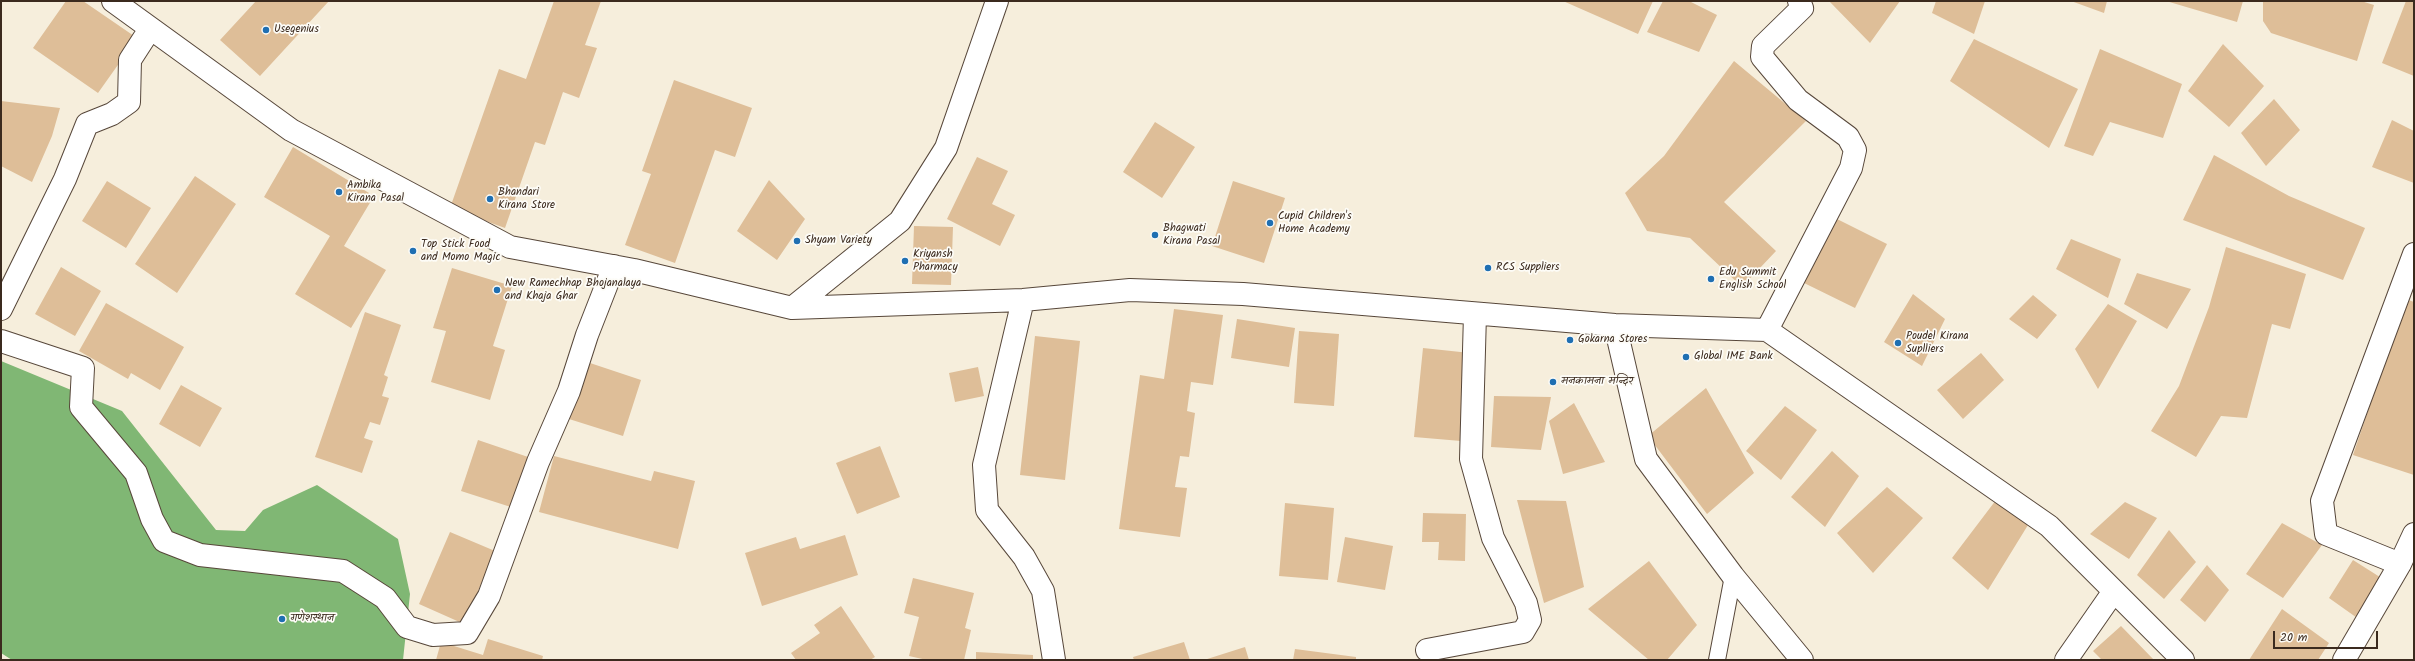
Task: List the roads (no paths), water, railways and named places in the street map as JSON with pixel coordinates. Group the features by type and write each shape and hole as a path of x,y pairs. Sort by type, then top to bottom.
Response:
{"street":[{"path":"113,1 150,30 291,130 510,247 614,266 792,308 1023,300 1130,290 1243,294 1615,326 1767,330 2049,526 2182,660"},
{"path":"792,308 900,221 946,148 996,1"},
{"path":"1767,330 1851,168 1855,150 1848,137 1798,100 1762,58 1763,46 1802,8 1799,1"},
{"path":"1,309 65,179 87,124 112,114 129,102 130,60 150,30"},
{"path":"2400,564 2326,534 2322,501 2414,254"},
{"path":"1,341 83,368 81,407 136,473 152,519 164,541 200,555 343,571 385,598 407,627 433,635 467,633 489,596 538,462 569,391 587,335 614,266"},
{"path":"1023,300 984,465 986,495 988,510 1024,557 1043,591 1054,660"},
{"path":"1427,650 1523,632 1530,620 1526,603 1493,538 1471,459 1475,314"},
{"path":"1615,326 1646,459 1733,576 1802,660"},
{"path":"2344,660 2400,564 2414,534"},
{"path":"2066,660 2114,591"}],"lane":[{"path":"1717,660 1733,576"}],"place":[{"name":"Usegenius","path":"266,30"},
{"name":"Ambika Kirana Pasal","path":"339,192"},
{"name":"Bhandari Kirana Store","path":"490,199"},
{"name":"Cupid Children's Home Academy","path":"1270,223"},
{"name":"Bhagwati Kirana Pasal","path":"1155,235"},
{"name":"Shyam Variety","path":"797,241"},
{"name":"Top Stick Food and Momo Magic","path":"413,251"},
{"name":"Kriyansh Pharmacy","path":"905,261"},
{"name":"RCS Suppliers","path":"1488,268"},
{"name":"Edu Summit English School","path":"1711,279"},
{"name":"New Ramechhap Bhojanalaya and Khaja Ghar","path":"497,290"},
{"name":"Gokarna Stores","path":"1570,340"},
{"name":"Poudel Kirana Suplliers","path":"1898,343"},
{"name":"Global IME Bank","path":"1686,357"},
{"name":"मनकामना मन्दिर","path":"1553,382"},
{"name":"गणेशस्थान","path":"282,619"}]}
